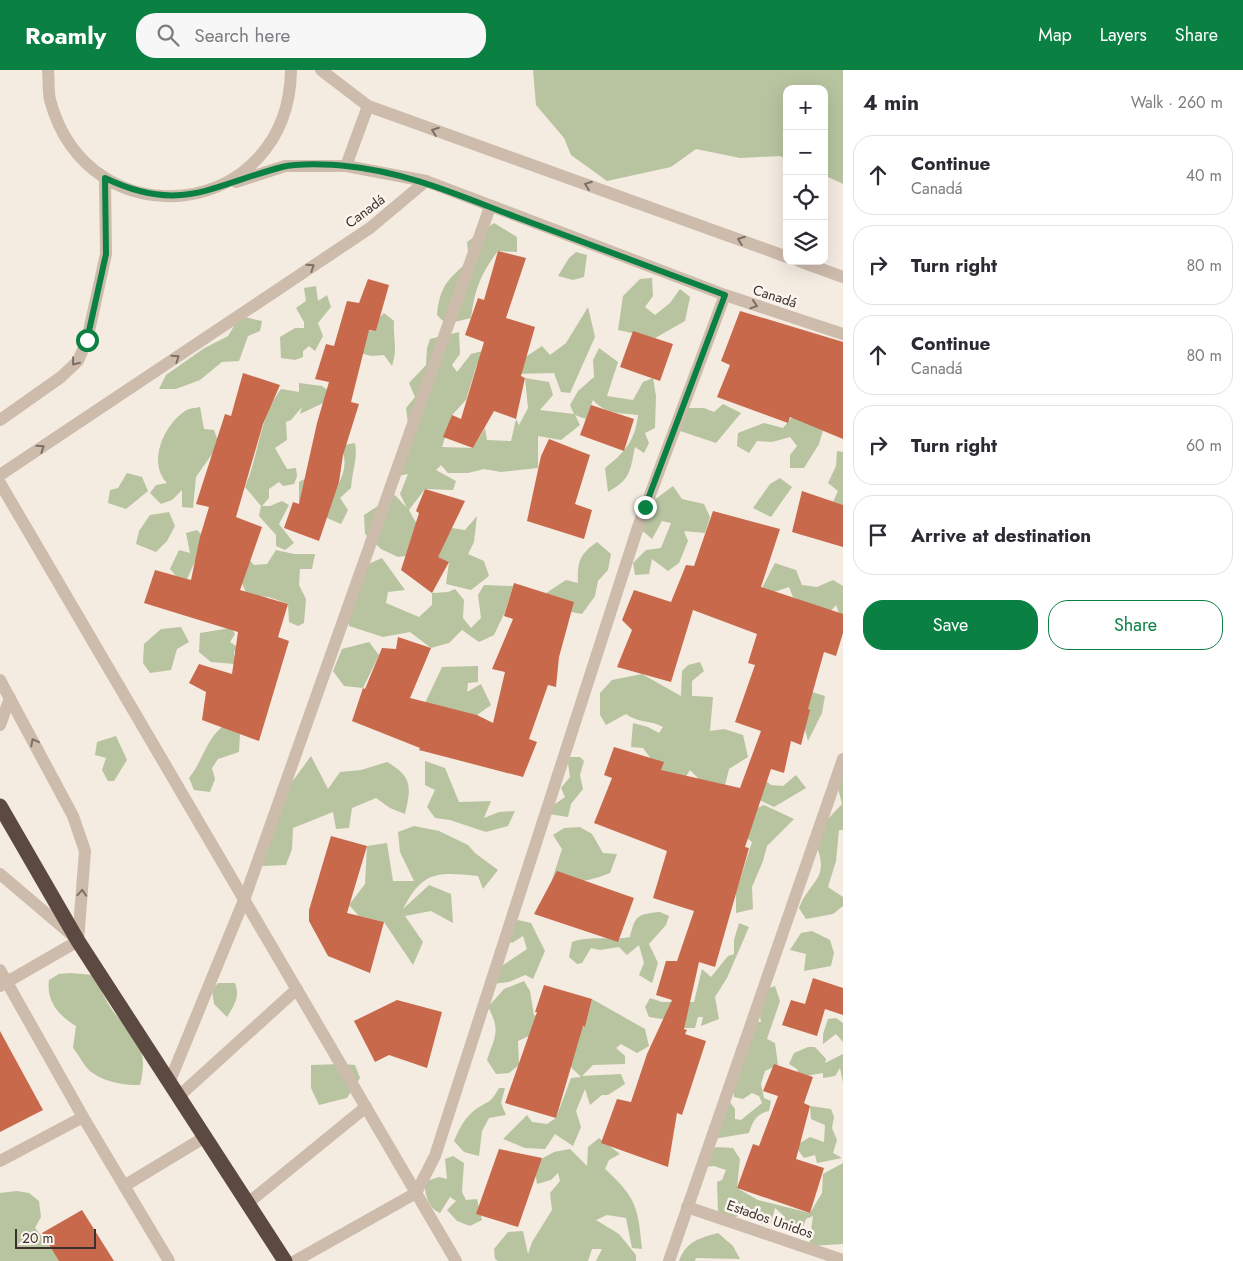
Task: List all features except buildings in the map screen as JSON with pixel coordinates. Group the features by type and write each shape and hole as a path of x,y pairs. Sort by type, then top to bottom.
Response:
{"highway":[{"path":"0,806 78,941 285,1261"}],"street":[{"path":"48,70 50,99 60,130 79,157 105,178 130,190 157,196 185,196 212,190 285,166 346,166 426,182"},
{"path":"212,190 237,177 257,160 274,139 285,115 291,89 291,70"},
{"path":"321,70 368,106 783,256"},
{"path":"346,166 368,106"},
{"path":"0,420 61,377 78,361 87,340 106,254 105,178"},
{"name":"Canadá","path":"0,475 370,228 426,182 725,295 843,334"},
{"path":"170,1083 244,900 490,207"},
{"path":"810,265 843,277"},
{"path":"296,1261 416,1193 438,1147 638,527 725,295"},
{"path":"0,483 456,1261"},
{"path":"0,680 73,816 85,851 78,941"},
{"path":"0,725 10,698"},
{"path":"669,1261 843,759"},
{"path":"0,874 78,941"},
{"path":"3,984 78,941"},
{"path":"0,970 3,984 169,1261"},
{"path":"178,1097 297,989"},
{"path":"248,1203 366,1107"},
{"path":"0,1162 83,1117"},
{"path":"124,1186 205,1138"},
{"name":"Estados Unidos","path":"687,1207 843,1260"}],"green space":[{"path":"533,70 843,70 843,184 828,177 828,85 783,85 783,157 740,158 696,149 671,167 607,181 571,155 564,138 536,105"},
{"path":"494,223 517,237 517,252 498,251 479,283 471,318 446,324 437,315 443,290 455,273 469,261 467,242"},
{"path":"576,252 587,255 584,277 573,280 558,276 569,258"},
{"path":"652,278 653,296 645,307 655,315 670,303 680,289 690,297 685,321 655,338 618,330 623,296 640,279"},
{"path":"316,286 318,301 327,295 331,307 318,323 323,336 315,351 309,346 303,351 303,357 295,360 281,358 280,337 295,328 304,328 304,322 296,308 306,301 304,288"},
{"path":"588,307 595,337 570,393 561,392 554,373 514,374 501,361 527,356 542,346 550,355 566,343"},
{"path":"384,313 394,321 395,349 392,366 384,355 371,356 354,351 357,330 376,331 380,317"},
{"path":"240,316 262,321 260,331 248,336 239,361 222,362 200,380 176,389 159,389 166,375 203,349 228,336"},
{"path":"459,332 460,354 452,365 457,372 471,354 491,349 487,361 477,364 466,400 452,415 442,447 473,448 485,428 487,440 511,441 516,419 519,425 528,408 525,378 549,382 553,395 540,410 574,414 570,405 578,391 594,377 593,360 599,348 618,362 607,396 633,400 643,382 653,378 656,396 655,428 645,433 649,443 644,453 635,447 628,474 621,483 608,492 605,468 618,457 632,439 638,415 608,410 593,400 586,419 575,415 580,425 561,440 538,436 538,468 501,472 484,469 468,473 448,473 441,465 436,470 456,481 453,490 425,489 409,510 419,526 427,532 445,538 452,528 465,530 477,516 474,542 468,554 484,561 489,576 471,590 446,584 449,562 428,553 398,557 381,549 365,534 364,515 395,495 407,508 400,494 408,474 393,477 409,431 406,408 415,397 409,383 426,365 427,348 430,339"},
{"path":"299,383 322,386 336,397 300,414 302,407 291,420 286,422 287,440 275,448 287,469 296,468 297,476 294,484 283,486 279,482 269,489 269,498 262,506 270,506 282,501 289,505 279,524 294,543 285,550 276,546 276,535 259,516 261,506 245,487 268,412 274,400 281,389 299,392"},
{"path":"723,404 741,413 716,443 677,430 681,408 704,408 714,412"},
{"path":"200,407 204,429 214,430 219,444 196,477 193,508 182,507 182,490 172,500 161,504 150,493 156,485 167,483 158,465 158,455 165,434 177,417 187,410"},
{"path":"797,411 823,430 819,444 804,468 790,468 790,455 797,446 790,437 772,442 757,441 749,453 737,446 738,433 764,423 783,428"},
{"path":"355,443 356,449 351,488 340,498 348,510 341,524 327,518 308,493 299,504 299,482 308,477 336,488 345,462 339,446"},
{"path":"837,451 843,452 843,505 833,502 838,491 828,483 836,466"},
{"path":"127,473 142,477 148,491 126,509 108,503 110,490 118,488"},
{"path":"780,478 792,487 771,517 753,508 770,484"},
{"path":"673,486 682,499 704,504 710,517 705,533 684,531 688,541 679,563 668,571 652,559 649,574 635,575 633,563 646,550 661,548 671,523 662,521 652,539 638,527 645,507"},
{"path":"169,512 175,526 167,541 156,552 136,544 139,531 150,515"},
{"path":"197,530 211,544 245,555 254,565 267,564 276,550 294,554 315,554 312,569 300,569 299,585 306,599 304,623 298,626 289,622 288,604 269,597 247,595 241,581 197,557 187,579 176,576 170,569 179,550 190,553 186,533"},
{"path":"597,542 611,554 608,570 598,581 595,596 582,614 561,610 546,593 566,580 578,583 578,569 583,554"},
{"path":"382,558 405,590 388,592 386,603 419,617 432,605 432,593 448,592 455,589 464,600 463,618 471,628 481,618 478,595 484,585 513,586 505,612 494,635 479,642 462,630 449,643 431,648 410,632 383,637 349,626 346,603 359,568"},
{"path":"775,563 796,570 802,585 817,587 833,580 843,586 843,624 836,605 828,614 793,597 789,587 774,592 762,588"},
{"path":"181,627 189,642 177,649 171,670 150,673 143,663 144,644 161,629"},
{"path":"231,628 235,634 230,642 250,655 234,651 235,664 211,662 199,652 200,633"},
{"path":"369,642 379,655 363,688 344,686 333,671 342,649"},
{"path":"700,662 704,671 692,681 692,696 713,697 710,731 724,729 743,735 748,757 729,769 725,785 699,779 690,770 676,792 643,748 631,747 633,723 648,727 659,733 663,727 635,719 626,714 606,725 600,715 600,693 612,680 642,674 681,696 682,671 688,665"},
{"path":"478,666 478,682 468,683 467,692 481,684 491,705 477,715 425,703 442,667"},
{"path":"809,691 825,696 822,713 808,741 799,707"},
{"path":"222,727 240,734 239,752 218,759 212,768 215,779 210,792 194,790 189,778 212,738"},
{"path":"116,736 127,760 114,781 108,781 102,770 106,758 95,755 97,742"},
{"path":"311,756 328,789 340,772 361,770 387,762 406,778 409,790 405,814 390,808 376,798 352,808 349,828 336,829 333,812 293,828 292,849 286,865 263,866 262,845 268,815"},
{"path":"570,757 580,757 584,761 580,775 583,789 571,804 568,817 549,814 555,804 565,797 561,788 570,777 568,763"},
{"path":"425,761 445,768 459,802 491,801 484,818 499,812 515,811 508,826 486,832 450,820 435,818 427,807 435,790 425,785"},
{"path":"843,765 843,830 839,830 836,861 828,887 843,897 843,906 833,914 806,919 799,908 820,872 821,864 815,842 827,820 842,804 835,776"},
{"path":"796,775 806,788 774,807 753,797 761,777 771,785 783,786"},
{"path":"764,805 794,819 767,846 752,887 753,909 736,913 736,892 752,842 742,834 750,811"},
{"path":"414,826 439,831 468,845 475,853 498,870 483,889 478,876 452,874 433,876 425,880 418,887 410,896 403,909 429,885 451,894 453,923 431,911 405,916 423,942 413,965 384,922 359,916 349,905 365,884 367,846 387,843 393,881 414,881 400,852 398,832"},
{"path":"580,827 592,834 603,853 617,854 610,873 582,881 552,880 562,849 553,835 564,828"},
{"path":"660,912 669,916 666,925 649,944 658,963 652,983 639,975 644,963 639,945 627,955 619,947 600,950 591,948 582,963 577,964 569,957 572,942 586,939 630,937 634,924 639,917"},
{"path":"513,919 531,923 545,951 533,979 525,975 509,982 492,984 496,970 527,949 523,936 512,943 503,938"},
{"path":"739,923 749,927 727,978 715,997 719,1019 701,1026 703,1017 698,1017 695,1028 679,1028 669,1020 649,1017 645,1007 650,998 662,1002 694,1002 702,969 711,977 728,956 734,954 734,940"},
{"path":"812,931 830,940 834,953 831,966 804,971 806,954 790,950 801,933"},
{"path":"59,974 93,975 96,978 111,1008 139,1045 143,1069 140,1085 119,1083 92,1073 73,1048 76,1026 59,1012 51,1001 49,994 49,980"},
{"path":"524,981 530,991 534,1015 566,1026 585,1027 592,999 645,1029 649,1046 637,1053 621,1044 616,1048 625,1056 625,1064 593,1065 582,1076 621,1074 625,1084 608,1095 602,1095 590,1105 585,1089 576,1111 581,1127 573,1146 555,1134 545,1149 525,1148 503,1139 527,1115 532,1122 547,1124 556,1118 571,1078 581,1077 571,1067 529,1036 518,1041 519,1065 509,1073 496,1074 487,1060 496,1028 488,1007 504,989"},
{"path":"218,983 235,983 236,1000 227,1017 214,1004 212,990"},
{"path":"775,986 780,1001 767,1039 775,1043 778,1065 765,1071 761,1084 764,1098 771,1101 769,1111 761,1114 756,1119 749,1133 713,1139 729,1101 735,1109 735,1119 741,1120 762,1103 759,1096 752,1093 743,1099 734,1097 732,1077 754,1022 761,1022 759,1012 766,989"},
{"path":"836,1018 843,1023 843,1042 836,1034 823,1044 823,1034 828,1019"},
{"path":"808,1047 815,1047 826,1059 825,1063 843,1054 843,1083 840,1068 835,1076 823,1078 823,1073 799,1077 797,1069 789,1064 794,1053"},
{"path":"311,1065 355,1065 360,1078 347,1098 319,1105 311,1088"},
{"path":"499,1088 505,1088 501,1103 506,1115 489,1118 482,1131 479,1156 464,1152 454,1141 460,1128 472,1112 487,1103"},
{"path":"810,1106 831,1109 834,1117 832,1128 837,1140 833,1153 842,1158 817,1163 815,1155 804,1158 795,1146 810,1137 824,1142 825,1125 811,1119"},
{"path":"599,1138 620,1154 609,1160 605,1169 624,1188 634,1204 639,1223 642,1249 632,1248 626,1218 607,1215 596,1220 619,1234 636,1255 636,1261 596,1261 602,1249 592,1249 588,1261 498,1261 495,1259 494,1249 508,1232 523,1231 528,1254 532,1242 552,1210 550,1193 560,1181 558,1173 551,1180 537,1184 534,1163 554,1152 570,1149 587,1166 588,1147"},
{"path":"717,1147 733,1148 740,1159 737,1188 758,1200 810,1213 822,1193 823,1174 843,1163 843,1244 809,1246 813,1216 806,1219 802,1230 786,1232 777,1222 785,1217 775,1208 771,1223 766,1226 746,1215 727,1218 718,1211 717,1182 722,1180 726,1170 714,1166 705,1167 709,1150"},
{"path":"453,1156 464,1163 462,1192 466,1200 477,1199 482,1220 470,1226 457,1221 447,1210 456,1201 450,1197 440,1213 432,1207 427,1196 424,1182 439,1177 447,1179 445,1159"},
{"path":"17,1191 29,1193 39,1201 41,1217 35,1228 62,1261 0,1261 0,1193"},
{"path":"718,1233 733,1246 740,1259 696,1258 695,1261 679,1261 689,1245"}],"route":[{"path":"87,340 106,254 105,178 130,190 157,196 185,196 212,190 285,166 346,166 426,182 725,295 645,507"}]}
